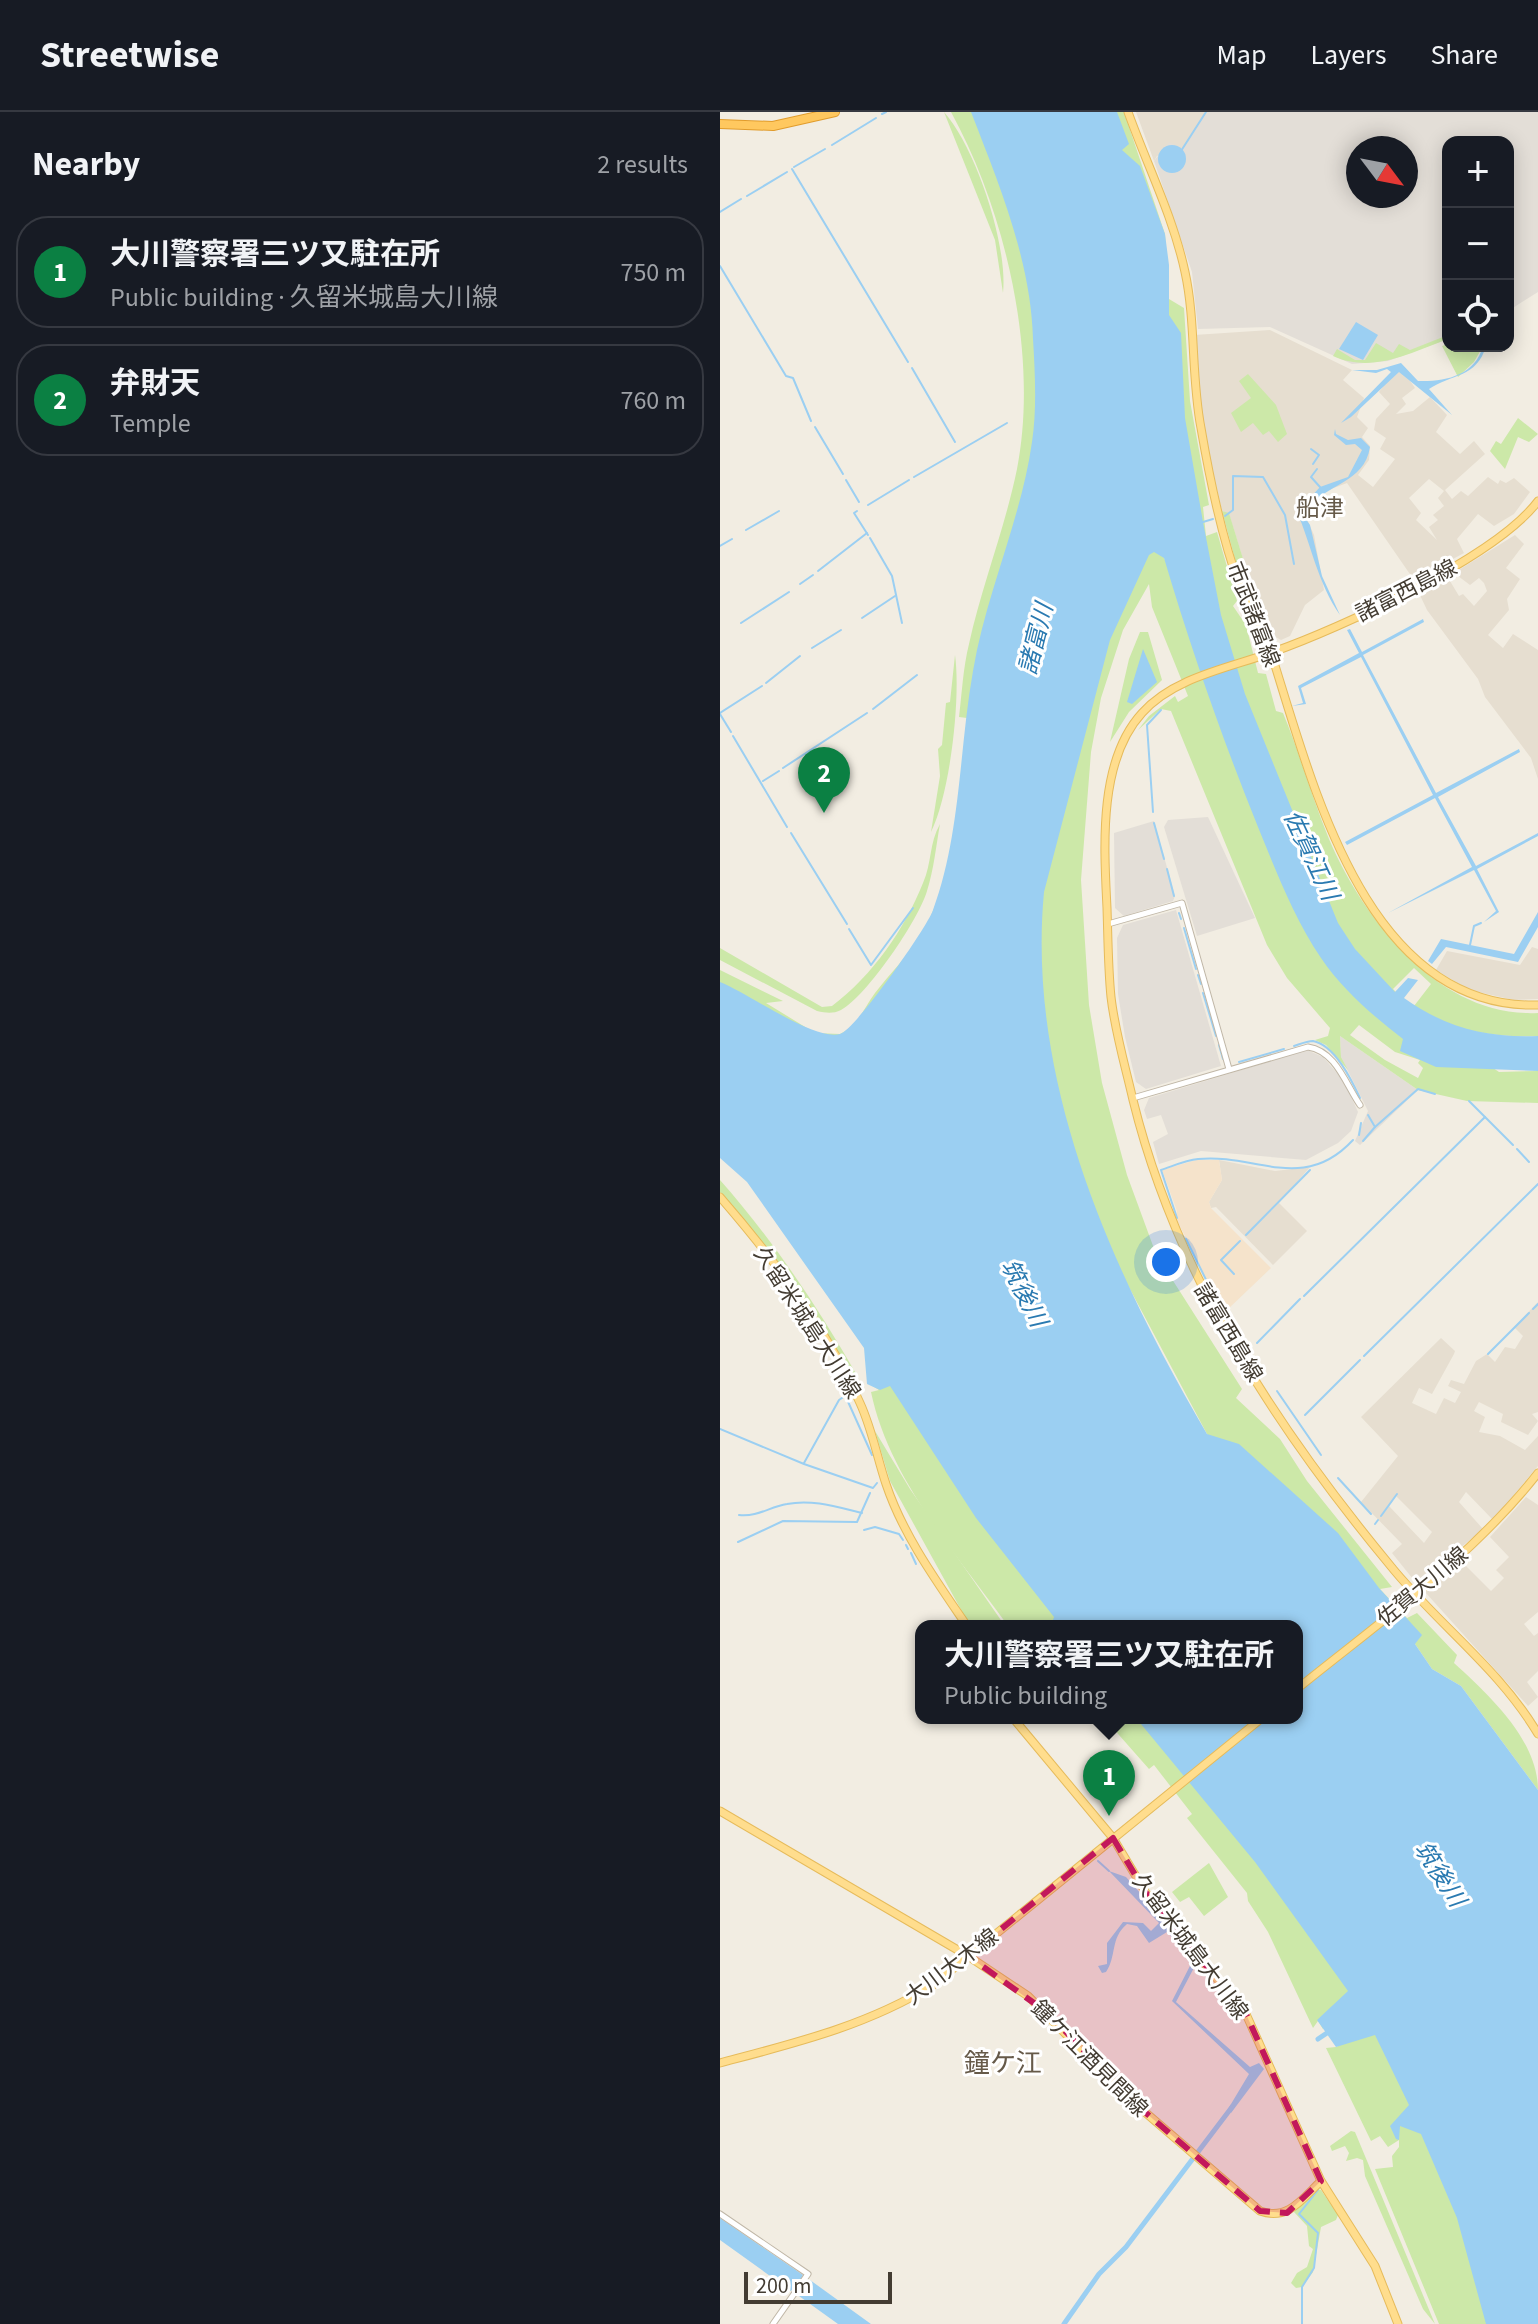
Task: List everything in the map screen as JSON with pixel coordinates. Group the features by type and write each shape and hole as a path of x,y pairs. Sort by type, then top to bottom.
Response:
{"highway":[{"path":"720,124 773,126 835,112"}],"main road":[{"name":"市武諸富線","path":"1128,112 1162,197 1185,274 1196,399 1216,501 1241,589 1271,653 1333,837 1350,872 1388,928 1440,979 1468,995 1501,1004 1538,1005"},
{"name":"諸富西島線","path":"1538,501 1509,531 1475,554 1327,631 1183,683 1141,713 1118,753 1109,807 1108,924 1111,996 1133,1098 1153,1174 1198,1284 1318,1473 1410,1597 1488,1668 1538,1734"},
{"name":"久留米城島大川線","path":"720,1197 805,1310 852,1386 869,1423 898,1512 932,1574 963,1620"},
{"name":"佐賀大川線","path":"1303,1684 1489,1529 1538,1473"},
{"name":"久留米城島大川線","path":"1018,1724 1113,1838 1146,1893 1246,2014 1321,2181 1375,2266 1398,2324"},
{"path":"1113,1838 1255,1724"},
{"name":"鐘ケ江酒見間線","path":"720,1811 968,1956 1048,2013 1132,2101 1256,2208 1275,2216 1287,2213 1321,2181"},
{"name":"大川大木線","path":"720,2063 821,2037 875,2016 933,1985 1113,1838"}],"street":[{"path":"1108,924 1182,903 1229,1069"},
{"path":"1133,1098 1313,1047 1324,1054 1347,1080 1360,1105"},
{"path":"720,2214 808,2274 773,2324"}],"highlighted area":[{"path":"1113,1838 1146,1893 1246,2014 1321,2181 1287,2213 1260,2211 1132,2101 1048,2013 968,1956"}],"shaded area":[{"path":"1136,112 1207,112 1183,149 1157,156 1154,161"},
{"path":"1207,112 1538,112 1538,292 1514,307 1514,136 1442,136 1442,341 1388,361 1352,364 1270,327 1198,329 1192,272 1154,161 1169,142 1183,149"},
{"path":"1270,330 1352,370 1343,380 1364,398 1357,417 1368,428 1362,437 1370,446 1369,460 1358,475 1373,487 1395,459 1380,449 1386,438 1374,430 1376,419 1390,404 1379,392 1394,372 1402,369 1415,388 1402,398 1406,404 1396,414 1413,411 1430,397 1447,415 1436,432 1460,454 1474,441 1485,454 1445,490 1452,499 1461,491 1468,496 1488,477 1498,484 1500,480 1506,483 1514,478 1530,492 1514,514 1494,526 1478,514 1457,539 1464,553 1414,580 1347,483 1323,492 1305,515 1314,535 1324,590 1305,605 1290,636 1281,640 1274,636 1266,614 1259,611 1229,514 1222,511 1203,429 1194,335","holes":["1429,479 1444,491 1438,498 1444,506 1433,515 1438,520 1429,527 1437,540 1416,520 1421,513 1409,498"]},
{"path":"1515,535 1524,544 1506,568 1520,579 1507,599 1509,610 1488,635 1503,648 1513,634 1538,650 1538,779 1531,758 1485,697 1478,679 1427,610 1418,591 1447,576 1459,596 1463,594 1474,606 1487,591 1484,583 1479,578 1470,585 1454,573"},
{"path":"1208,817 1255,918 1197,936 1164,827 1168,820"},
{"path":"1154,821 1175,896 1173,901 1124,916 1115,908 1114,833"},
{"path":"1176,910 1221,1066 1146,1089 1136,1082 1125,1037 1118,994 1117,938 1123,925"},
{"path":"1532,947 1538,949 1538,999 1514,1000 1469,990 1436,970 1447,951 1520,965"},
{"path":"1340,1036 1418,1090 1360,1145 1355,1141 1368,1111 1341,1057"},
{"path":"1307,1050 1323,1057 1344,1081 1358,1112 1351,1131 1338,1143 1306,1160 1201,1151 1159,1164 1153,1142 1168,1134 1161,1115 1147,1119 1144,1110 1149,1098"},
{"path":"1196,1160 1219,1160 1222,1180 1209,1202 1211,1208 1271,1268 1227,1310 1216,1299 1176,1218 1177,1211 1162,1170"},
{"path":"1219,1160 1275,1171 1310,1167 1279,1203 1307,1231 1273,1265 1216,1207 1211,1208 1209,1202 1222,1180"},
{"path":"1538,1302 1538,1412 1532,1414 1538,1421 1528,1435 1501,1422 1503,1414 1479,1402 1474,1411 1485,1417 1479,1432 1500,1436 1525,1450 1538,1436 1538,1466 1493,1520 1466,1492 1459,1502 1483,1529 1417,1584 1392,1553 1402,1544 1361,1502 1398,1456 1361,1417 1441,1338 1455,1351 1454,1354 1432,1394 1419,1388 1412,1403 1436,1414 1444,1398 1455,1403 1461,1392 1448,1386 1451,1380 1464,1384 1476,1361 1487,1354 1495,1362 1505,1347 1515,1349 1523,1336 1514,1327","holes":["1396,1496 1432,1532 1424,1543 1389,1506"]},
{"path":"1526,1497 1538,1505 1538,1612 1524,1624 1534,1636 1538,1633 1538,1671 1527,1682 1538,1697 1528,1706 1425,1592 1462,1562 1491,1591 1504,1578 1496,1570 1509,1557 1490,1537"}],"green space":[{"path":"944,112 967,149 987,198 1000,250 1003,293 995,240"},
{"path":"951,112 978,112 1035,283 1038,432 939,914 864,1018 845,1036 809,1037 720,985 720,970 783,1001 766,1003 815,1033 840,1034 856,1021 921,935 933,912 949,859 967,718 959,717 967,653 1017,469 1023,425 1024,380 1013,286 988,194"},
{"path":"1108,112 1124,112 1165,234 1169,299 1184,308 1190,401 1209,505 1203,507 1206,536 1217,532 1237,601 1233,606 1246,625 1258,673 1266,674 1276,711 1283,713 1329,839 1363,901 1410,959 1438,982 1469,999 1502,1010 1538,1013 1538,1036 1505,1036 1473,1031 1428,1015 1414,1006 1431,984 1414,968 1393,989 1396,992 1387,993 1325,915 1252,727 1205,583 1120,153"},
{"path":"1442,337 1442,341 1391,360 1362,363 1333,356 1337,349 1355,360 1365,360 1376,343 1393,353 1399,344 1410,350"},
{"path":"1445,352 1480,352 1474,362 1458,377"},
{"path":"1248,374 1276,405 1287,434 1278,442 1269,431 1263,435 1253,423 1241,432 1231,413 1251,398 1239,381"},
{"path":"1518,418 1538,434 1529,442 1518,437 1505,469 1490,451 1496,441 1501,444"},
{"path":"1222,511 1229,513 1259,611 1239,574"},
{"path":"1158,543 1326,953 1499,1072 1538,1071 1538,1103 1467,1101 1418,1090 1340,1036 1341,1057 1348,1070 1326,1045 1315,1040 1328,1036 1330,1028 1287,978 1267,945 1171,711 1161,709 1138,730 1149,716 1175,696 1178,702 1188,696 1152,607 1149,584 1123,630 1101,698 1091,752 1081,880 1089,1005 1102,1083 1127,1175 1156,1254 1242,1389 1236,1398 1280,1439 1307,1481 1392,1587 1380,1589 1407,1618 1417,1613 1457,1655 1454,1663 1509,1720 1530,1754 1538,1790 1461,1686 1432,1669 1415,1644 1207,1434 1072,1180 1039,995 1040,891 1105,646 1141,558","holes":["1359,1025 1395,1052 1420,1060 1418,1063 1423,1068 1418,1078 1385,1060 1350,1035"]},
{"path":"1140,632 1148,632 1162,680 1129,712 1110,742 1129,659"},
{"path":"955,655 956,695 949,771 931,832 940,776 938,749 942,745 946,703 950,702"},
{"path":"940,824 922,904 878,974 841,1010 829,1013 817,1011 720,960 720,948 822,1007 832,1006 874,966 907,918 923,883"},
{"path":"720,1180 794,1275 858,1377 852,1378 791,1285 720,1192"},
{"path":"895,1374 1067,1620 1004,1620 909,1486 880,1424 871,1392 879,1390 871,1385"},
{"path":"875,1431 910,1489 1001,1620 967,1620 890,1481"},
{"path":"1109,1724 1173,1724 1368,1990 1327,2017 1323,2029 1318,2021 1313,2028 1268,1932 1248,1901 1247,1893 1187,1818 1192,1814 1154,1765 1149,1769"},
{"path":"1209,1863 1228,1897 1204,1916 1189,1897 1180,1902 1172,1892"},
{"path":"1384,2024 1505,2324 1439,2324 1375,2169 1393,2167 1392,2156 1399,2147 1399,2140 1388,2147 1380,2136 1371,2141 1326,2048 1336,2047"},
{"path":"1351,2131 1355,2132 1435,2324 1423,2309 1365,2176 1363,2160 1346,2161 1349,2153 1345,2146 1332,2151 1330,2146"},
{"path":"1316,2189 1321,2190 1338,2215 1336,2220 1321,2227 1313,2272 1302,2287 1296,2288 1291,2283 1297,2273 1307,2267 1313,2249 1309,2246 1307,2226 1294,2212"}],"water":[{"path":"971,112 1117,112 1129,144 1122,150 1140,166 1165,234 1169,265 1169,315 1181,333 1185,418 1221,615 1245,694 1338,923 1355,949 1395,992 1408,978 1418,980 1404,998 1435,1017 1484,1033 1538,1036 1538,1071 1436,1067 1400,1051 1403,1039 1359,1002 1329,969 1294,911 1258,827 1208,693 1164,558 1154,552 1149,555 1110,640 1044,892 1042,964 1049,1035 1063,1105 1109,1242 1139,1308 1207,1434 1239,1444 1338,1533 1379,1588 1422,1635 1415,1644 1432,1669 1461,1686 1538,1790 1538,2324 1486,2324 1457,2218 1421,2134 1400,2126 1399,2140 1390,2126 1409,2105 1375,2035 1336,2047 1317,2020 1348,1991 1255,1862 1141,1724 1303,1724 1303,1620 1053,1620 1054,1617 976,1518 890,1386 880,1390 867,1384 864,1348 747,1182 720,1158 720,982 798,1024 829,1034 840,1034 860,1015 905,956 933,910 942,881 954,822 973,671 986,613 1027,471 1034,430 1031,310 1020,252"},
{"path":"1172,145 1182,149 1186,159 1182,169 1172,173 1162,169 1158,159 1162,149"},
{"path":"1356,322 1378,335 1363,360 1339,349"},
{"path":"1484,352 1470,370 1429,389 1452,415 1399,372 1341,423 1391,372 1387,369 1376,373 1352,370 1377,370 1401,363 1418,381 1438,380 1466,371"},
{"path":"1335,429 1336,434 1348,440 1361,438 1370,447 1360,470 1320,496 1303,515 1310,525 1322,576 1340,615 1320,577 1297,512 1320,487 1348,477 1362,450 1355,444 1346,445 1334,435"},
{"path":"1423,619 1424,622 1363,655 1436,793 1519,749 1520,752 1438,797 1476,866 1538,833 1538,836 1477,869 1499,912 1484,922 1496,911 1474,870 1388,913 1472,867 1435,798 1347,845 1345,842 1433,795 1361,657 1301,688 1306,704 1292,706 1303,703 1298,686 1359,653 1347,630 1350,629 1362,652"},
{"path":"1143,649 1157,682 1132,704 1127,702"},
{"path":"1538,912 1538,927 1518,962 1446,947 1432,964 1428,961 1441,939 1514,954"},
{"path":"1109,1871 1126,1877 1195,1955 1197,1962 1176,2002 1250,2067 1259,2063 1264,2069 1231,2113 1228,2109 1249,2074 1172,2001 1193,1960 1167,1932 1149,1943 1137,1926 1127,1924 1118,1935 1106,1972 1102,1973 1098,1966 1107,1964 1107,1943 1123,1922 1143,1923 1151,1931 1159,1923"},
{"path":"720,2218 803,2275 800,2281 805,2285 810,2280 871,2324 838,2324 799,2296 802,2289 796,2285 791,2291 720,2240"}],"waterway":[{"path":"882,114 886,112"},
{"path":"1181,151 1206,112"},
{"path":"832,145 876,118"},
{"path":"794,167 825,149"},
{"path":"792,169 908,362"},
{"path":"747,196 787,172"},
{"path":"720,212 741,199"},
{"path":"720,266 786,376 793,378 811,421"},
{"path":"912,368 955,442"},
{"path":"914,477 1007,423"},
{"path":"815,427 843,474"},
{"path":"1311,449 1319,455 1313,464"},
{"path":"1317,469 1311,477 1320,487"},
{"path":"1225,516 1233,510 1233,476 1263,477 1285,515 1294,564"},
{"path":"846,480 859,502"},
{"path":"868,505 909,480"},
{"path":"746,530 779,511"},
{"path":"857,511 854,513 868,535"},
{"path":"1203,522 1213,519"},
{"path":"818,571 867,533"},
{"path":"870,538 892,576 902,623"},
{"path":"720,546 732,539"},
{"path":"800,584 813,575"},
{"path":"741,623 789,592"},
{"path":"862,618 895,596"},
{"path":"812,648 841,630"},
{"path":"766,683 800,656"},
{"path":"873,709 917,675"},
{"path":"720,713 762,686"},
{"path":"1153,812 1147,725 1161,710"},
{"path":"783,768 867,713"},
{"path":"720,714 731,732"},
{"path":"733,736 787,827"},
{"path":"763,781 779,771"},
{"path":"1154,823 1164,859"},
{"path":"791,833 847,924"},
{"path":"1167,869 1174,896"},
{"path":"849,929 871,965 913,908"},
{"path":"1179,913 1181,919"},
{"path":"1470,945 1474,926 1481,923"},
{"path":"1184,928 1196,969"},
{"path":"1198,975 1201,984"},
{"path":"1203,993 1216,1036"},
{"path":"1294,1046 1313,1041 1328,1049 1342,1065 1360,1098"},
{"path":"1219,1045 1223,1059"},
{"path":"1239,1062 1284,1049"},
{"path":"1375,1127 1418,1089 1435,1094"},
{"path":"1469,1101 1513,1145"},
{"path":"1363,1141 1375,1127 1368,1115"},
{"path":"1304,1296 1485,1117"},
{"path":"1359,1135 1361,1123"},
{"path":"1177,1218 1161,1170 1193,1160 1219,1159 1297,1168 1316,1165 1334,1156 1353,1140"},
{"path":"1517,1149 1529,1162"},
{"path":"1246,1235 1310,1170"},
{"path":"1364,1356 1538,1184"},
{"path":"1186,1239 1216,1300 1224,1308"},
{"path":"1234,1274 1221,1260 1240,1241"},
{"path":"1257,1343 1300,1299"},
{"path":"1533,1309 1538,1304"},
{"path":"1488,1354 1529,1313"},
{"path":"1305,1415 1360,1360"},
{"path":"1277,1391 1321,1455"},
{"path":"804,1463 839,1400 849,1393"},
{"path":"845,1395 872,1455"},
{"path":"720,1429 804,1464 873,1488 877,1483"},
{"path":"1338,1478 1371,1514"},
{"path":"738,1542 783,1521 857,1522 870,1493"},
{"path":"1381,1516 1397,1494"},
{"path":"739,1515 752,1515 781,1505 806,1502 862,1513"},
{"path":"1375,1524 1378,1520"},
{"path":"864,1530 875,1527 899,1534 903,1540"},
{"path":"906,1545 908,1549"},
{"path":"911,1553 916,1564"},
{"path":"1098,1861 1109,1871"},
{"path":"1318,2039 1330,2031"},
{"path":"1064,2324 1099,2274 1126,2247 1232,2107"},
{"path":"1302,2324 1302,2287 1314,2268 1318,2233 1299,2214 1318,2190"}],"place":[{"name":"弁財天","path":"824,813"},
{"name":"大川警察署三ツ又駐在所","path":"1109,1816"}],"district":[{"name":"船津","path":"1320,508"},
{"name":"鐘ケ江","path":"1003,2063"}],"water label":[{"name":"諸富川","path":"1036,639"},
{"name":"佐賀江川","path":"1311,855"},
{"name":"筑後川","path":"1024,1293"},
{"name":"筑後川","path":"1440,1874"}]}
